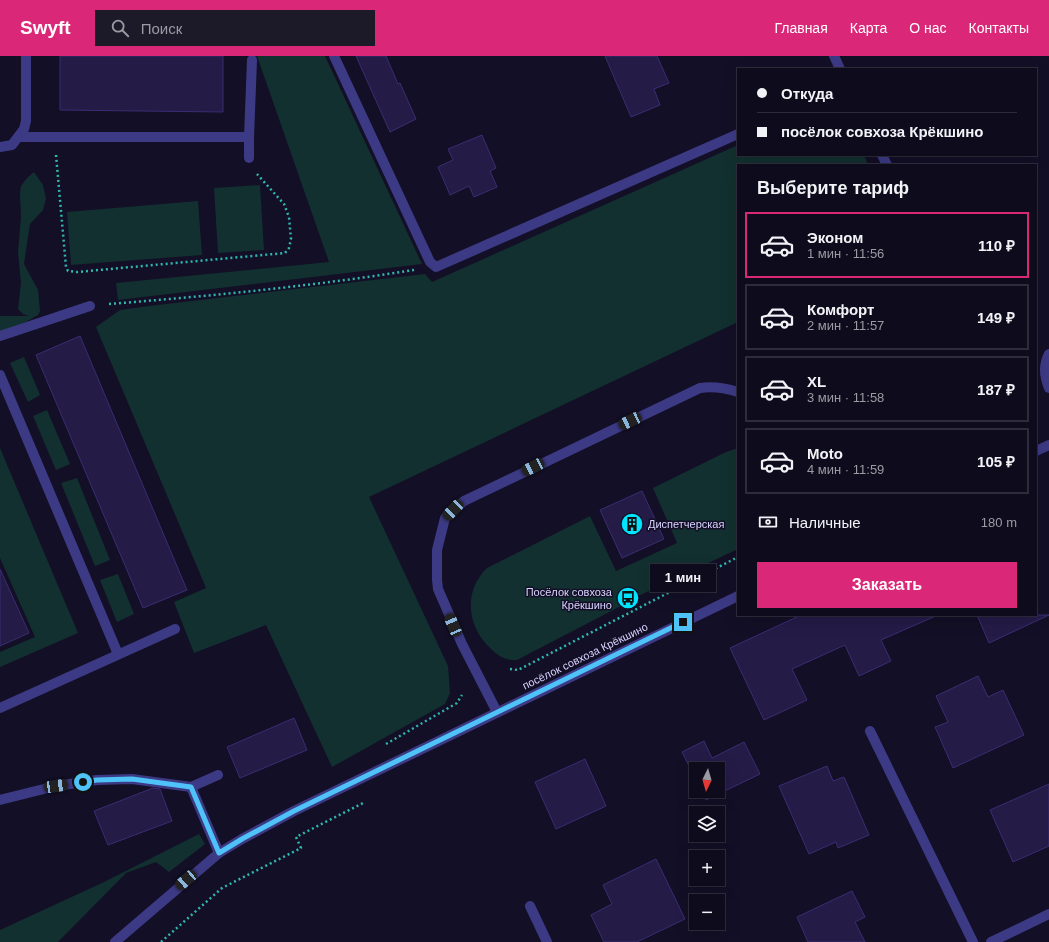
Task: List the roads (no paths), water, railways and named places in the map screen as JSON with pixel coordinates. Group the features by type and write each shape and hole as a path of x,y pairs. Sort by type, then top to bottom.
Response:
{"street":[{"path":"0,147 12,145 24,129 26,121 26,56"},
{"path":"334,56 430,262 436,267 737,134"},
{"path":"834,56 840,68"},
{"path":"249,158 252,60"},
{"path":"19,136 249,137"},
{"path":"0,336 90,306"},
{"path":"1049,354 1046,361 1045,370 1046,381 1049,388"},
{"path":"0,375 118,654"},
{"path":"497,712 462,644 438,589 436,571 437,550 445,518 464,500 700,388 726,388 737,392"},
{"path":"1037,451 1049,445"},
{"name":"посёлок совхоза Крёкшино","path":"115,942 219,853 248,835 294,811 737,596"},
{"path":"0,708 175,629"},
{"path":"870,731 973,942"},
{"path":"0,800 56,786 97,780 132,779 191,787 218,776"},
{"path":"191,787 219,853"},
{"path":"530,906 547,942"},
{"path":"991,942 1049,914"}],"place":[{"name":"Диспетчерская","path":"632,524"},
{"name":"Посёлок совхоза Крёкшино","path":"628,598"}]}
